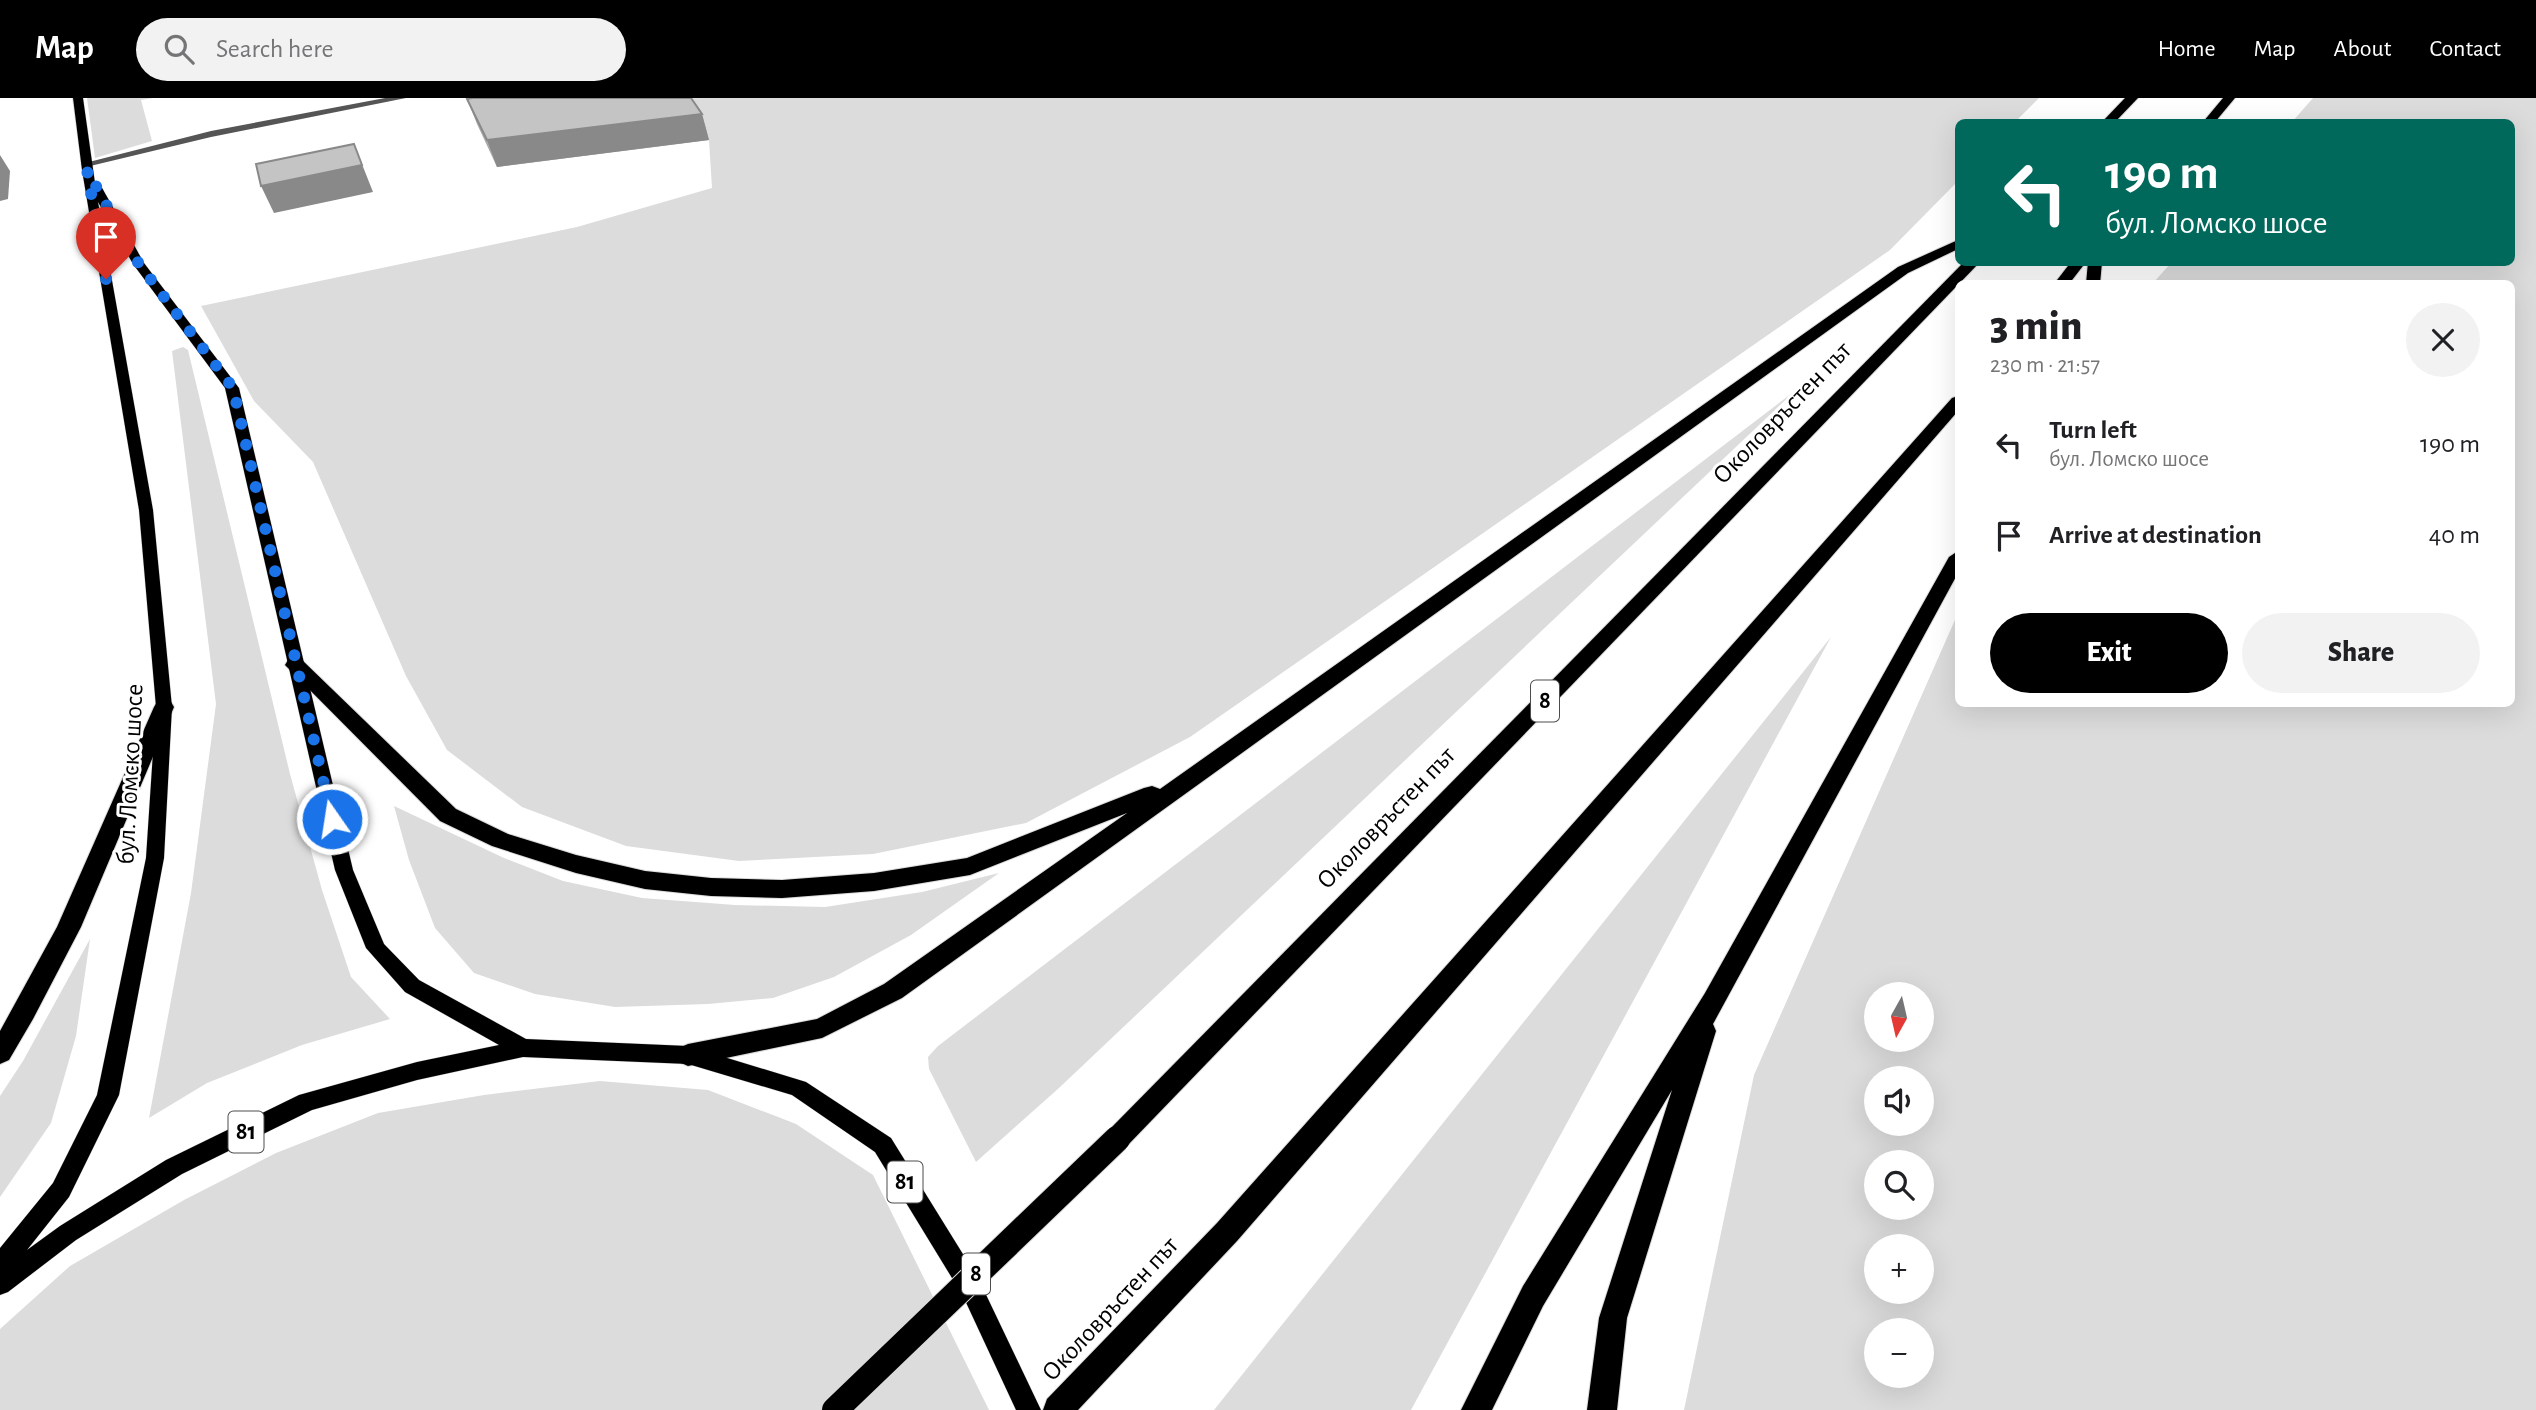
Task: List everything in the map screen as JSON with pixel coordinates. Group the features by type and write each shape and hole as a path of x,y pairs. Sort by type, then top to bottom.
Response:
{"highway":[{"path":"2111,119 2132,98"},
{"path":"2212,119 2229,98"},
{"path":"688,1055 822,1028 892,991 1903,270 1955,245"},
{"name":"Околовръстен път","path":"1955,280 1969,266"},
{"path":"2064,280 2076,266"},
{"name":"Околовръстен път","path":"835,1410 1117,1139 1955,280"},
{"name":"Околовръстен път","path":"1058,1410 1227,1232 1955,404"},
{"path":"1476,1410 1534,1297 1714,1000 1955,562"},
{"path":"295,665 448,815 500,840 576,864 645,880 711,887 782,888 874,882 970,866 1072,828 1186,780"},
{"path":"0,1053 29,1008 81,898 164,707"},
{"path":"1602,1410 1613,1318 1714,1000"}],"main road":[{"name":"бул. Ломско шосе","path":"0,1266 61,1190 107,1095 155,858 164,707 146,510 86,167 78,98"},
{"name":"бул. Ломско шосе","path":"86,167 139,264 233,388 344,870 376,948 412,986 523,1048"},
{"name":"81","path":"0,1284 68,1233 174,1167 307,1102 417,1071 523,1048 688,1055 798,1088 883,1145 971,1288 1028,1410"}],"lane":[{"path":"86,167 211,134 401,98"}],"shaded area":[{"path":"87,98 153,98 141,100 152,141 95,158"},
{"path":"679,98 2039,98 2018,119 1955,119 1955,184 1890,250 1190,737 1026,823 873,854 739,861 626,846 522,807 447,750 406,676 313,462 254,401 201,306 577,227 712,188 709,140"},
{"path":"2313,98 2536,98 2536,1410 1684,1410 1754,1075 1955,620 1955,707 2515,707 2515,280 2156,280 2168,266 2515,266 2515,119 2295,119"},
{"path":"183,347 188,350 290,774 322,890 351,977 390,1019 302,1045 207,1083 149,1118 191,893 216,704 172,351"},
{"path":"1796,390 1059,1088 976,1162 929,1069 928,1057 938,1046"},
{"path":"1831,637 1411,1410 1214,1410"},
{"path":"394,806 504,858 563,881 642,898 735,905 825,907 922,892 999,873 911,935 834,977 773,998 708,1004 615,1007 535,994 474,973 435,928 409,860"},
{"path":"90,939 76,1036 51,1123 0,1197 0,1096 23,1061"},
{"path":"600,1081 708,1090 796,1124 873,1175 989,1410 0,1410 0,1329 70,1266 184,1200 276,1153 378,1113 484,1095"}],"building":[{"path":"691,98 702,114 487,140 467,99"},
{"path":"354,144 362,165 261,186 256,164"}],"route":[{"path":"106,279 87,170 139,264 233,388 332,819"}]}
